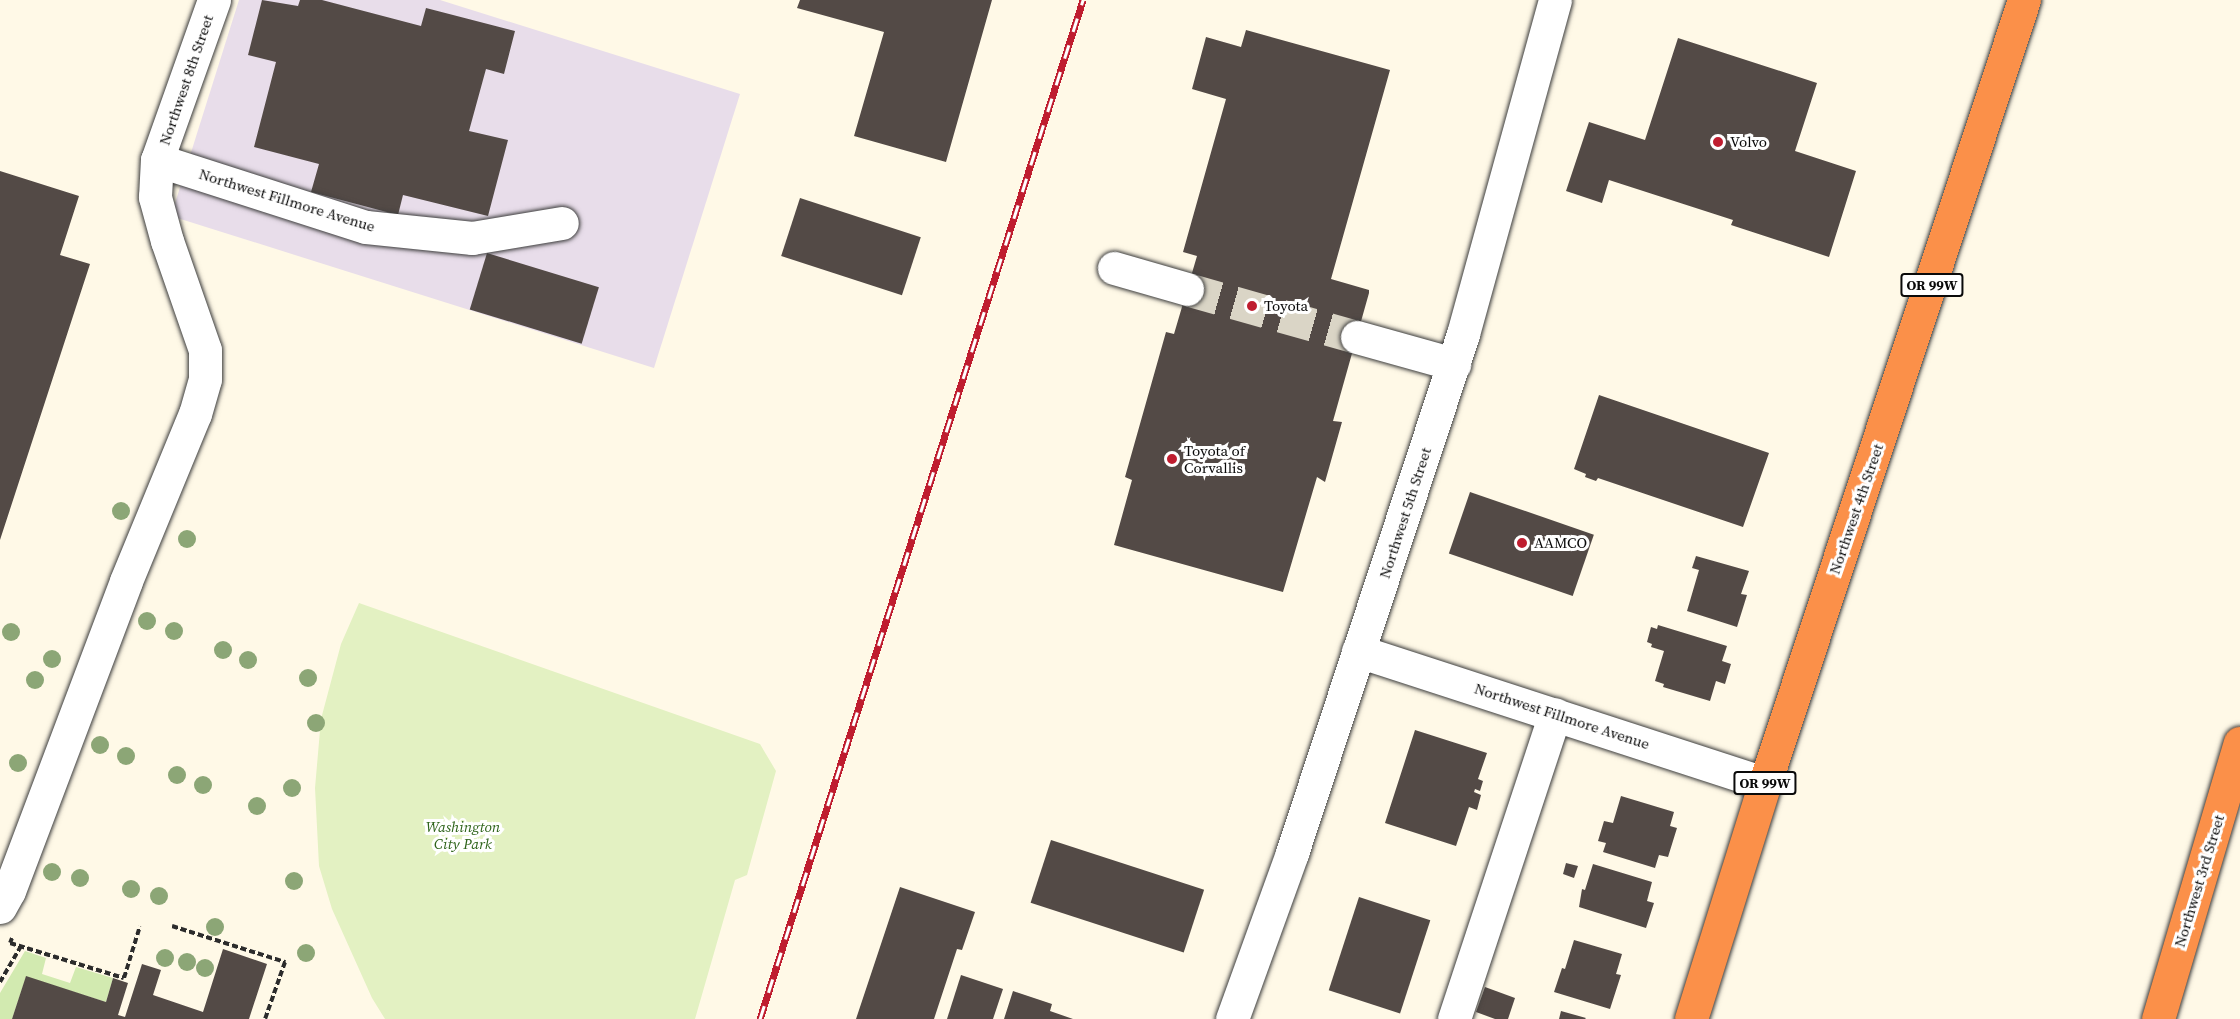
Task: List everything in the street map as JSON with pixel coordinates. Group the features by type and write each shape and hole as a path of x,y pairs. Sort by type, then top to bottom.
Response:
{"highway":[{"name":"Northwest 4th Street","path":"1691,1019 1765,783 1925,307 2024,0"},
{"name":"Northwest 3rd Street","path":"2157,1019 2240,742"}],"street":[{"name":"Northwest 8th Street","path":"7,920 9,891 126,581 195,414 205,379 205,350 167,241 155,197 157,160 214,0"},
{"name":"Northwest 5th Street","path":"1232,1019 1292,854 1454,364 1482,274 1555,0"},
{"name":"Northwest Fillmore Avenue","path":"157,160 366,227 472,238 562,223"},
{"path":"1114,268 1187,289"},
{"path":"1357,337 1454,364"},
{"name":"Northwest Fillmore Avenue","path":"1358,651 1765,783"},
{"path":"1454,1019 1555,714"}],"path":[{"path":"7,920 10,943 123,980 140,926"},
{"path":"172,926 285,962 266,1019"},
{"path":"0,982 21,946"}],"shaded area":[{"path":"239,0 440,0 740,94 654,368 171,216"}],"green space":[{"name":"Washington City Park","path":"359,603 760,744 776,771 747,875 735,880 695,1019 385,1019 372,998 332,909 319,866 315,788 321,719 341,644"},
{"path":"25,951 46,958 42,974 70,983 76,967 113,978 106,1002 26,977 12,1019 0,1019 0,993"}],"building":[{"path":"262,0 298,6 300,0 322,0 421,26 426,8 515,31 504,74 486,69 469,131 508,140 488,216 403,195 398,215 311,192 319,164 254,147 276,62 248,55"},
{"path":"800,0 992,0 946,162 854,136 884,32 797,8"},
{"path":"1246,30 1390,70 1331,279 1369,290 1369,293 1333,421 1342,422 1325,482 1317,477 1283,592 1114,545 1132,480 1125,477 1166,332 1174,334 1197,256 1183,252 1226,99 1192,89 1206,37 1241,47"},
{"path":"1678,38 1817,83 1795,151 1856,171 1829,257 1731,225 1733,220 1609,180 1602,203 1566,191 1589,122 1645,140"},
{"path":"0,171 79,196 60,255 90,264 0,540"},
{"path":"800,198 921,237 902,295 781,256"},
{"path":"487,253 599,287 582,344 470,309"},
{"path":"1599,395 1769,453 1743,527 1598,478 1596,481 1574,469"},
{"path":"1470,492 1594,535 1573,596 1449,553"},
{"path":"1696,556 1749,571 1741,594 1747,595 1737,627 1687,611 1699,570 1692,568"},
{"path":"1658,625 1727,646 1722,661 1731,664 1725,684 1716,681 1710,701 1663,687 1664,684 1655,681 1664,651 1651,647 1652,644 1647,642 1651,627 1657,629"},
{"path":"1415,730 1487,753 1478,779 1483,781 1480,791 1475,789 1474,792 1481,795 1477,810 1469,807 1456,846 1385,823"},
{"path":"1621,796 1674,812 1670,826 1677,828 1668,857 1659,855 1655,868 1603,852 1606,843 1598,841 1604,821 1613,823"},
{"path":"1051,840 1204,890 1184,953 1031,903"},
{"path":"1566,863 1578,866 1574,878 1563,874"},
{"path":"1593,864 1652,882 1647,901 1654,903 1646,928 1579,907 1582,889 1585,890"},
{"path":"900,887 975,912 962,950 957,949 934,1019 856,1019"},
{"path":"1359,897 1430,920 1400,1013 1329,990"},
{"path":"1574,940 1622,954 1616,974 1621,975 1610,1009 1554,992 1562,968 1565,969"},
{"path":"223,949 267,964 249,1019 12,1019 26,976 106,1002 113,978 128,983 118,1015 125,1017 142,964 161,970 153,995 203,1012"},
{"path":"961,975 1003,989 993,1019 947,1019"},
{"path":"1485,987 1515,998 1508,1019 1495,1019 1476,1012"},
{"path":"1013,991 1052,1004 1050,1011 1073,1019 1004,1019"},
{"path":"1561,1011 1586,1018 1559,1019"}],"tunnel":[{"path":"1187,289 1357,337"}],"railway":[{"path":"760,1019 1083,0"}],"place":[{"name":"Volvo","path":"1718,142"},
{"name":"Toyota","path":"1252,306"},
{"name":"Toyota of Corvallis","path":"1172,459"},
{"name":"AAMCO","path":"1522,543"}]}
